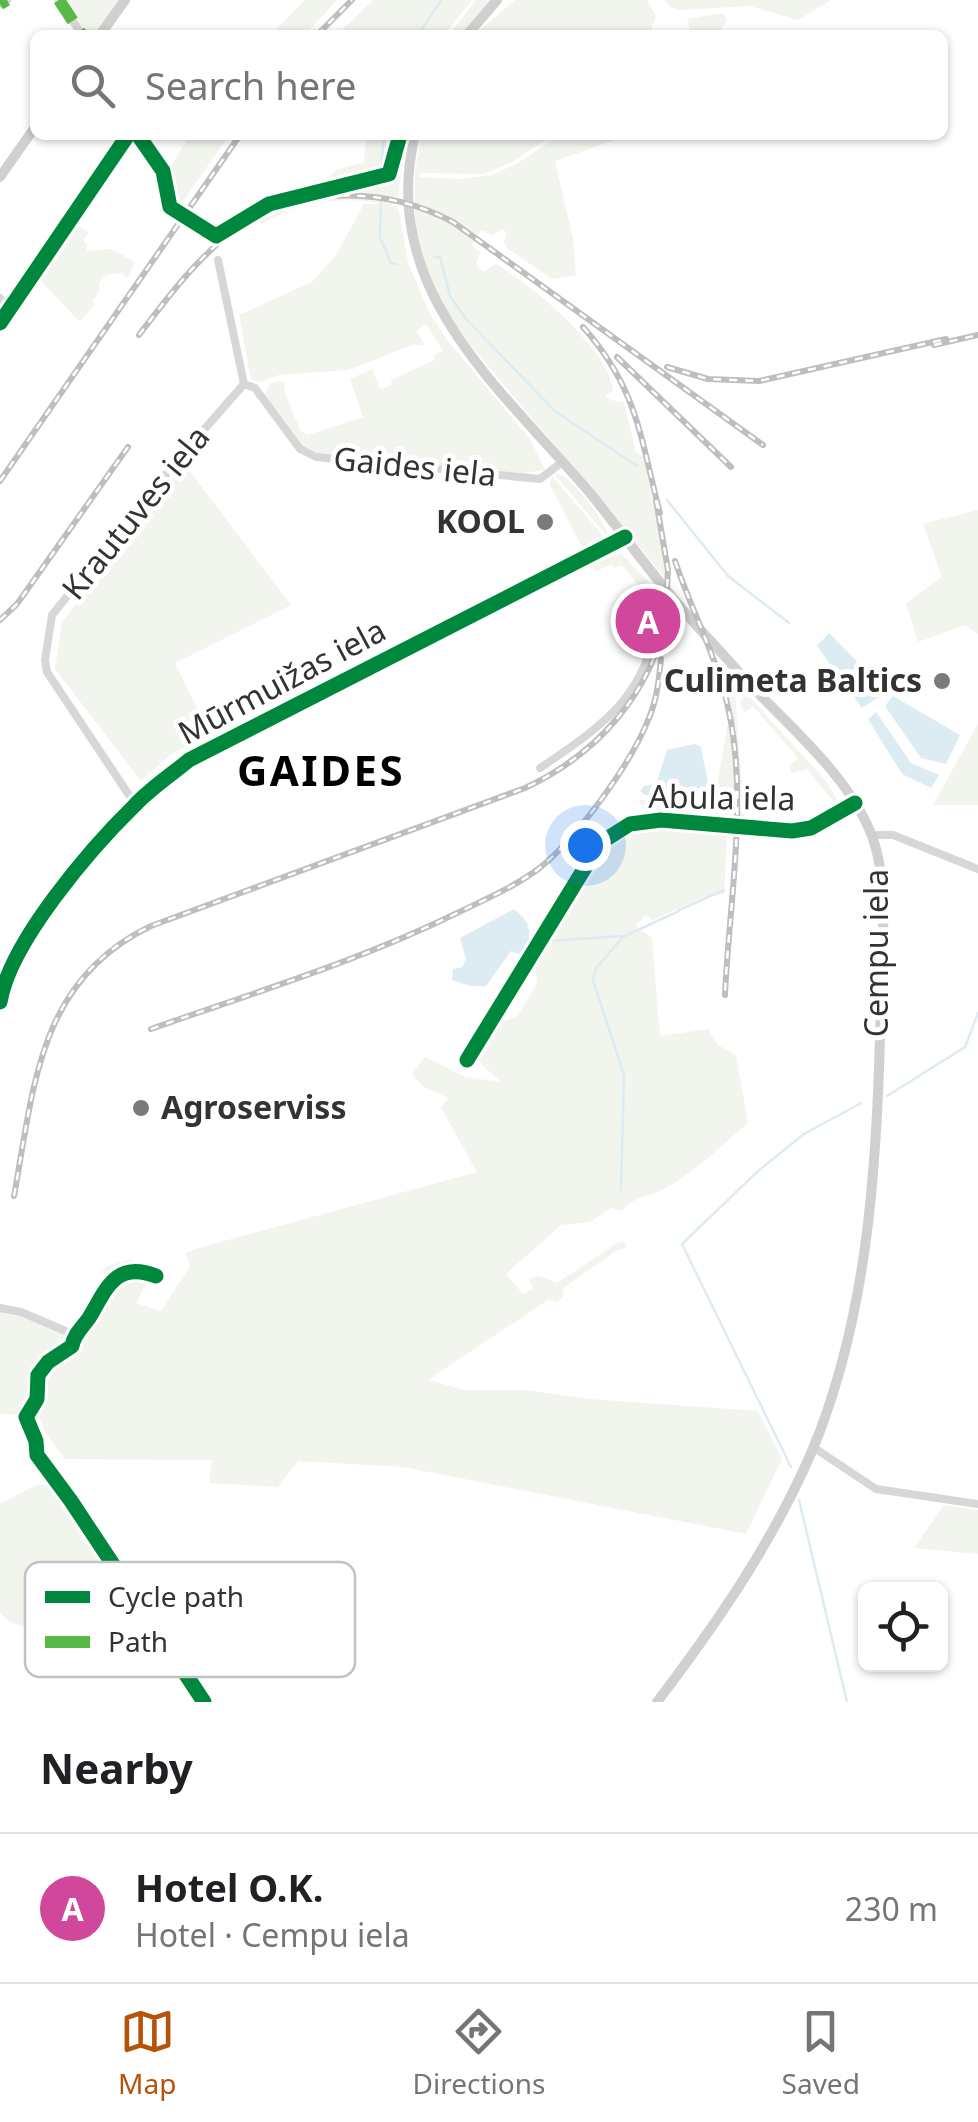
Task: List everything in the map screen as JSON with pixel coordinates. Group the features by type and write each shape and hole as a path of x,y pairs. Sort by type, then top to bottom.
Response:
{"main road":[{"path":"104,30 125,0"},
{"path":"471,30 497,0"},
{"path":"484,16 508,0"},
{"path":"0,176 30,134"},
{"name":"Cempu iela","path":"414,140 407,212 414,250 431,294 462,346 625,537 660,584 855,803 871,836 881,872 884,903 867,1243 844,1351 814,1447 756,1561 702,1643 656,1702"},
{"name":"Mūrmuižas iela","path":"1,996 19,950 55,898 135,804 189,760 625,537"},
{"name":"Abula iela","path":"467,1060 600,844 630,824 661,820 792,831 811,828 855,803"}],"street":[{"path":"0,4 7,0"},
{"path":"59,0 79,30"},
{"path":"0,323 125,140"},
{"path":"141,140 163,171"},
{"path":"218,260 244,384"},
{"path":"0,298 9,310"},
{"name":"Gaides iela","path":"244,384 254,388 300,450 316,457 540,479 561,463"},
{"name":"Krautuves iela","path":"135,804 58,694 47,672 45,660 52,615 244,384"},
{"path":"540,768 600,728 642,675 655,642 660,614 647,596 660,584"},
{"path":"871,836 893,835 978,869"},
{"path":"112,1562 37,1455 26,1417 38,1399 38,1375 48,1362 72,1346 73,1337 109,1282 123,1275 146,1272 156,1276"},
{"path":"0,1308 21,1312 73,1337"},
{"path":"814,1447 876,1489 978,1504"},
{"path":"188,1677 204,1702"}],"shaded area":[{"path":"63,0 120,0 99,30 82,30"},
{"path":"305,0 337,0 310,30 276,30"},
{"path":"373,0 472,0 448,30 342,30"},
{"path":"476,0 493,0 465,30 453,30"},
{"path":"515,0 647,0 656,16 651,30 480,30"},
{"path":"664,0 831,0 798,20 750,6 681,10"},
{"path":"722,13 727,19 721,30 690,30 687,19"},
{"path":"187,140 226,140 177,210 171,205 170,168"},
{"path":"366,140 397,140 387,172 325,187 330,175 364,163"},
{"path":"401,140 405,140 398,198 364,193 327,195 326,191 396,176 393,169"},
{"path":"420,140 545,140 512,162 484,174 420,173 420,177 459,179 492,175 552,140 615,140 555,161 573,239 576,275 552,279 507,248 507,233 503,229 492,235 482,230 478,235 415,203"},
{"path":"355,196 398,202 390,205 397,206 399,211 408,263 429,312 447,340 530,439 545,470 522,473 319,454 303,447 264,397 270,384 285,383 284,390 300,430 308,435 363,417 350,379 372,369 380,389 435,360 434,355 443,351 426,324 417,331 425,345 412,345 348,370 251,380 239,315 312,282 336,255 364,204 385,204 321,202 290,210 261,224 258,220 305,202"},
{"path":"415,207 446,220 475,240 471,245 480,252 476,264 483,272 496,264 511,273 566,320 599,357 613,391 606,395 609,400 624,402 636,453 643,456 666,579 453,324 421,253"},
{"path":"76,224 89,233 83,240 87,251 111,249 135,262 127,278 121,273 106,275 92,301 95,304 80,322 38,278"},
{"path":"185,465 291,605 175,663 210,735 171,754 141,781 55,669 62,622"},
{"path":"559,474 588,502 608,537 555,475"},
{"path":"552,476 602,539 583,549 550,485"},
{"path":"978,510 978,634 965,625 918,642 906,603 942,577 923,524"},
{"path":"621,553 650,584 646,589 622,565 614,568 611,564 597,571 590,565"},
{"path":"829,633 882,687 883,694 862,708 817,646"},
{"path":"716,659 734,680 745,823 738,825 735,741"},
{"path":"746,693 826,781 841,806 802,822 760,825 809,817 833,801 807,769 791,773 790,766 798,758 753,706 744,713 740,702"},
{"path":"893,696 960,735 946,764 921,758 885,706"},
{"path":"876,712 911,763 939,775 931,788 902,774 868,719"},
{"path":"729,717 735,824 645,814 639,800 714,803"},
{"path":"978,724 978,805 933,805 974,731"},
{"path":"695,744 701,747 712,801 645,795 640,791 656,784 667,750"},
{"path":"680,827 727,835 724,894 701,898 653,920 646,915 635,926 652,938 660,1036 708,1029 718,1045 736,1055 748,1123 664,1189 636,1200 622,1211 611,1208 590,1222 561,1225 506,1274 523,1294 533,1289 529,1279 539,1276 557,1283 619,1242 625,1242 627,1247 562,1289 564,1294 558,1302 548,1300 428,1380 464,1390 526,1390 589,1399 758,1411 782,1459 746,1534 403,1467 298,1461 278,1487 209,1483 212,1460 65,1459 38,1415 0,1414 0,1309 77,1333 102,1282 105,1267 132,1259 147,1282 136,1303 161,1311 190,1266 186,1253 195,1249 477,1172 441,1108 448,1098 424,1087 412,1074 425,1057 465,1077 501,1082 478,1061 470,1046 485,1023 495,1025 517,1016 537,984 535,955 601,846 620,831"},
{"path":"514,909 529,930 522,955 511,951 486,986 452,980 453,969 462,967 466,959 460,938"},
{"path":"36,1485 55,1485 103,1562 25,1562 25,1627 0,1613 0,1504"},
{"path":"944,1505 978,1510 978,1554 914,1548"}],"waterway":[{"path":"421,30 441,0"},
{"path":"381,172 384,140"},
{"path":"381,199 380,237 391,263 396,264"},
{"path":"434,257 440,257 450,296 466,319 556,412 637,466"},
{"path":"667,500 728,576 789,623"},
{"path":"679,910 724,890"},
{"path":"625,936 679,911"},
{"path":"546,941 624,936 596,968 593,980 624,1075 621,1190"},
{"path":"887,1096 965,1047 978,1013"},
{"path":"791,1467 682,1244 757,1172 804,1134 861,1103"},
{"path":"799,1500 847,1702"}],"railway":[{"path":"322,30 352,0"},
{"path":"0,481 237,140"},
{"path":"139,335 202,258 252,220 308,199 367,196 396,201 453,222 763,445"},
{"path":"583,327 626,393 660,513"},
{"path":"934,345 978,335"},
{"path":"667,367 708,379 759,381 946,339"},
{"path":"617,357 731,467"},
{"path":"0,620 17,604 128,447"},
{"path":"656,500 668,570 665,624"},
{"path":"675,561 718,673 734,746 736,853 725,995"},
{"path":"14,1196 36,1077 48,1040 63,1006 85,976 113,949 151,926 525,788 551,774 598,738 635,694 660,641 667,612"},
{"path":"151,1029 382,946 488,898 537,870 585,821 641,737 652,711 661,659"}],"marked path":[{"path":"0,4 7,0"},
{"path":"59,0 79,30"}],"cycle path":[{"path":"0,323 125,140"},
{"path":"141,140 163,171 170,207 216,236 269,204 389,174 399,140"},
{"path":"0,1002 19,952 76,870 141,799 189,760 625,537"},
{"path":"467,1060 600,843 630,824 661,820 792,831 811,828 855,803"},
{"path":"111,1562 37,1455 26,1417 37,1399 38,1375 48,1362 72,1346 114,1280 131,1272 156,1276"},
{"path":"187,1677 204,1702"}],"place":[{"name":"KOOL","path":"545,522"},
{"name":"Hotel O.K.","path":"648,621"},
{"name":"Culimeta Baltics","path":"942,681"},
{"name":"Agroserviss","path":"141,1108"}],"district":[{"name":"GAIDES","path":"321,771"}]}
